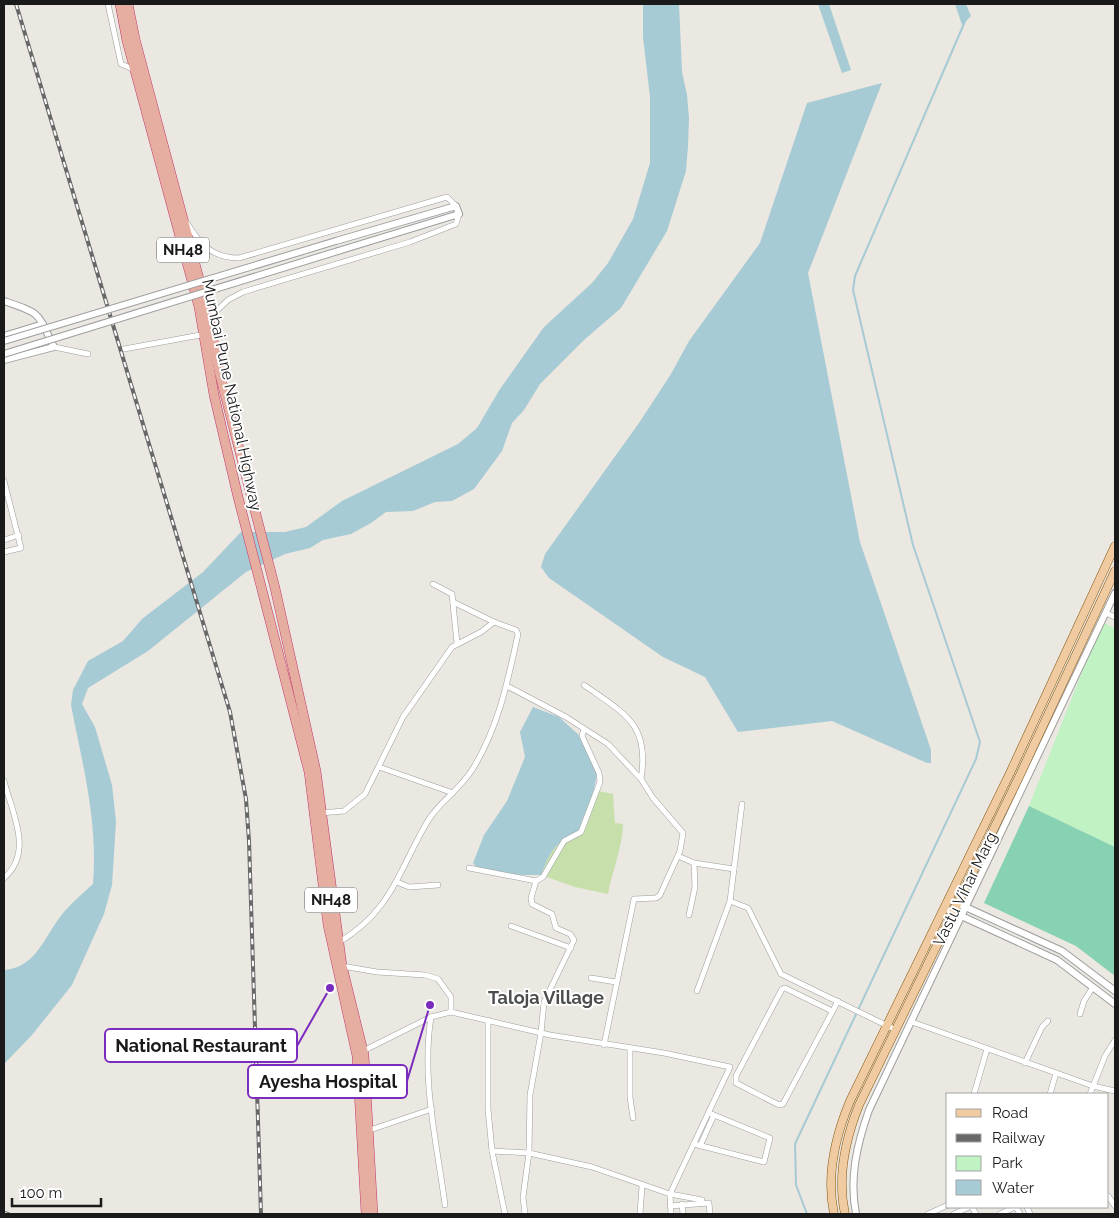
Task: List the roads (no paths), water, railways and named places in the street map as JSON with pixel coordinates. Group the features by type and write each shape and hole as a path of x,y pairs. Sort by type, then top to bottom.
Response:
{"highway":[{"name":"Mumbai Pune National Highway","path":"120,4 135,70 199,307 220,375 275,588 316,771 317,813"},
{"name":"Mumbai Pune National Highway","path":"128,4 135,39 209,318 207,334 214,395 261,590 298,724 317,813"},
{"name":"NH48","path":"317,813 335,945 360,1052 366,1214"},
{"name":"NH48","path":"335,945 342,966 360,1052 370,1130 373,1214"}],"main road":[{"path":"834,1214 831,1175 843,1117 1115,546"},
{"name":"Vastu Vihar Marg","path":"845,1214 842,1176 853,1120 1115,571"}],"street":[{"path":"108,4 121,64 135,70"},
{"path":"183,217 199,243 213,253 228,258 239,258 448,197 456,206 459,214 456,224 410,242 243,292 228,300 209,318"},
{"path":"4,341 456,206"},
{"path":"4,354 459,214"},
{"path":"4,301 33,310 40,315 54,347"},
{"path":"4,336 43,324"},
{"path":"124,349 207,334"},
{"path":"4,360 54,347 88,354"},
{"path":"4,481 21,548 4,552"},
{"path":"4,540 19,535"},
{"path":"433,584 452,594 457,643"},
{"path":"856,1214 853,1176 859,1142 870,1110 1115,593"},
{"path":"335,945 369,921 379,911 397,882 431,817 471,772 488,741 508,686 518,632 453,602"},
{"path":"1106,613 1115,617"},
{"path":"317,813 344,811 365,794 403,717 457,643 481,632 494,622"},
{"path":"584,685 616,708 636,728 643,745 645,757 641,779"},
{"path":"508,686 608,744 641,779 653,798 684,833 684,839 678,856 660,895 656,898 634,899 604,1045"},
{"path":"525,1214 523,1197 529,1153 530,1095 541,1033 544,1002 574,940 570,934 556,928 552,914 532,904 531,898 536,882 543,877 564,841 581,832 598,791 599,773 582,736 584,729"},
{"path":"379,767 452,793"},
{"path":"4,781 5,793 19,832 20,852 11,872 4,878"},
{"path":"697,991 730,901 742,804"},
{"path":"678,856 694,863 734,870"},
{"path":"689,915 695,887 694,863"},
{"path":"469,868 536,882"},
{"path":"397,882 409,886 438,885"},
{"path":"948,899 1062,951 1115,991"},
{"path":"730,901 748,908 781,974 838,1000 896,1030"},
{"path":"944,908 1051,956 1115,1004"},
{"path":"511,926 571,948"},
{"path":"342,966 377,972 425,975 438,979 451,997 451,1012"},
{"path":"591,978 616,982"},
{"path":"1080,1014 1084,1000 1093,987"},
{"path":"832,1012 786,988 782,989 736,1076 736,1083 779,1105 783,1104 832,1012 838,1000"},
{"path":"360,1052 431,1017 451,1012 541,1033 604,1045 664,1053 730,1067 712,1114 670,1194 671,1214"},
{"path":"431,1017 427,1053 432,1109 445,1205"},
{"path":"488,1020 488,1109 492,1151 505,1214"},
{"path":"1025,1063 1042,1027 1048,1021"},
{"path":"912,1022 1025,1063 1093,1086 1115,1091"},
{"path":"1090,1093 1115,1040"},
{"path":"630,1048 630,1097 634,1118"},
{"path":"974,1093 987,1049"},
{"path":"1050,1093 1056,1073"},
{"path":"370,1130 432,1109"},
{"path":"697,1145 764,1162 770,1138 712,1114"},
{"path":"492,1151 529,1153 592,1168 670,1194 702,1200"},
{"path":"640,1214 642,1186"},
{"path":"1111,1196 1115,1206"},
{"path":"670,1206 709,1203 710,1214"},
{"path":"682,1204 683,1214"},
{"path":"928,1214 945,1206 946,1214"},
{"path":"954,1214 968,1208"},
{"path":"1000,1214 1014,1208"}],"water":[{"path":"643,4 679,4 682,72 689,118 688,146 686,171 667,231 621,308 584,340 540,384 524,410 512,423 502,451 474,489 452,501 435,502 413,511 386,512 351,534 323,540 310,548 285,554 246,572 148,651 88,688 82,704 95,727 112,785 116,821 112,885 104,914 72,985 32,1035 4,1064 4,970 24,964 31,958 38,951 64,913 93,884 94,861 91,816 85,772 71,705 73,690 88,661 123,641 142,619 203,572 241,532 285,532 306,527 342,501 458,444 477,428 500,389 544,327 592,283 608,263 633,219 650,163 650,97 643,37"},
{"path":"818,4 829,4 851,70 842,73"},
{"path":"955,4 966,4 971,16 962,25"},
{"path":"882,83 808,273 860,542 931,750 931,763 927,763 832,721 738,732 705,677 663,657 549,578 541,567 545,554 639,423 671,374 689,341 760,243 807,103"},
{"path":"533,707 559,717 580,736 597,774 594,790 580,830 559,843 551,853 541,875 520,875 477,868 473,863 484,835 507,801 525,757 520,732"}],"waterway":[{"path":"807,1214 796,1185 795,1144 976,759 980,742 913,545 853,290 855,276 966,19"}],"railway":[{"path":"16,4 230,712 246,799 249,841 261,1214"},
{"path":"4,1213 8,1214"}],"place":[{"name":"National Restaurant","path":"330,988"},
{"name":"Ayesha Hospital","path":"430,1005"}],"district":[{"name":"Taloja Village","path":"546,997"}]}
